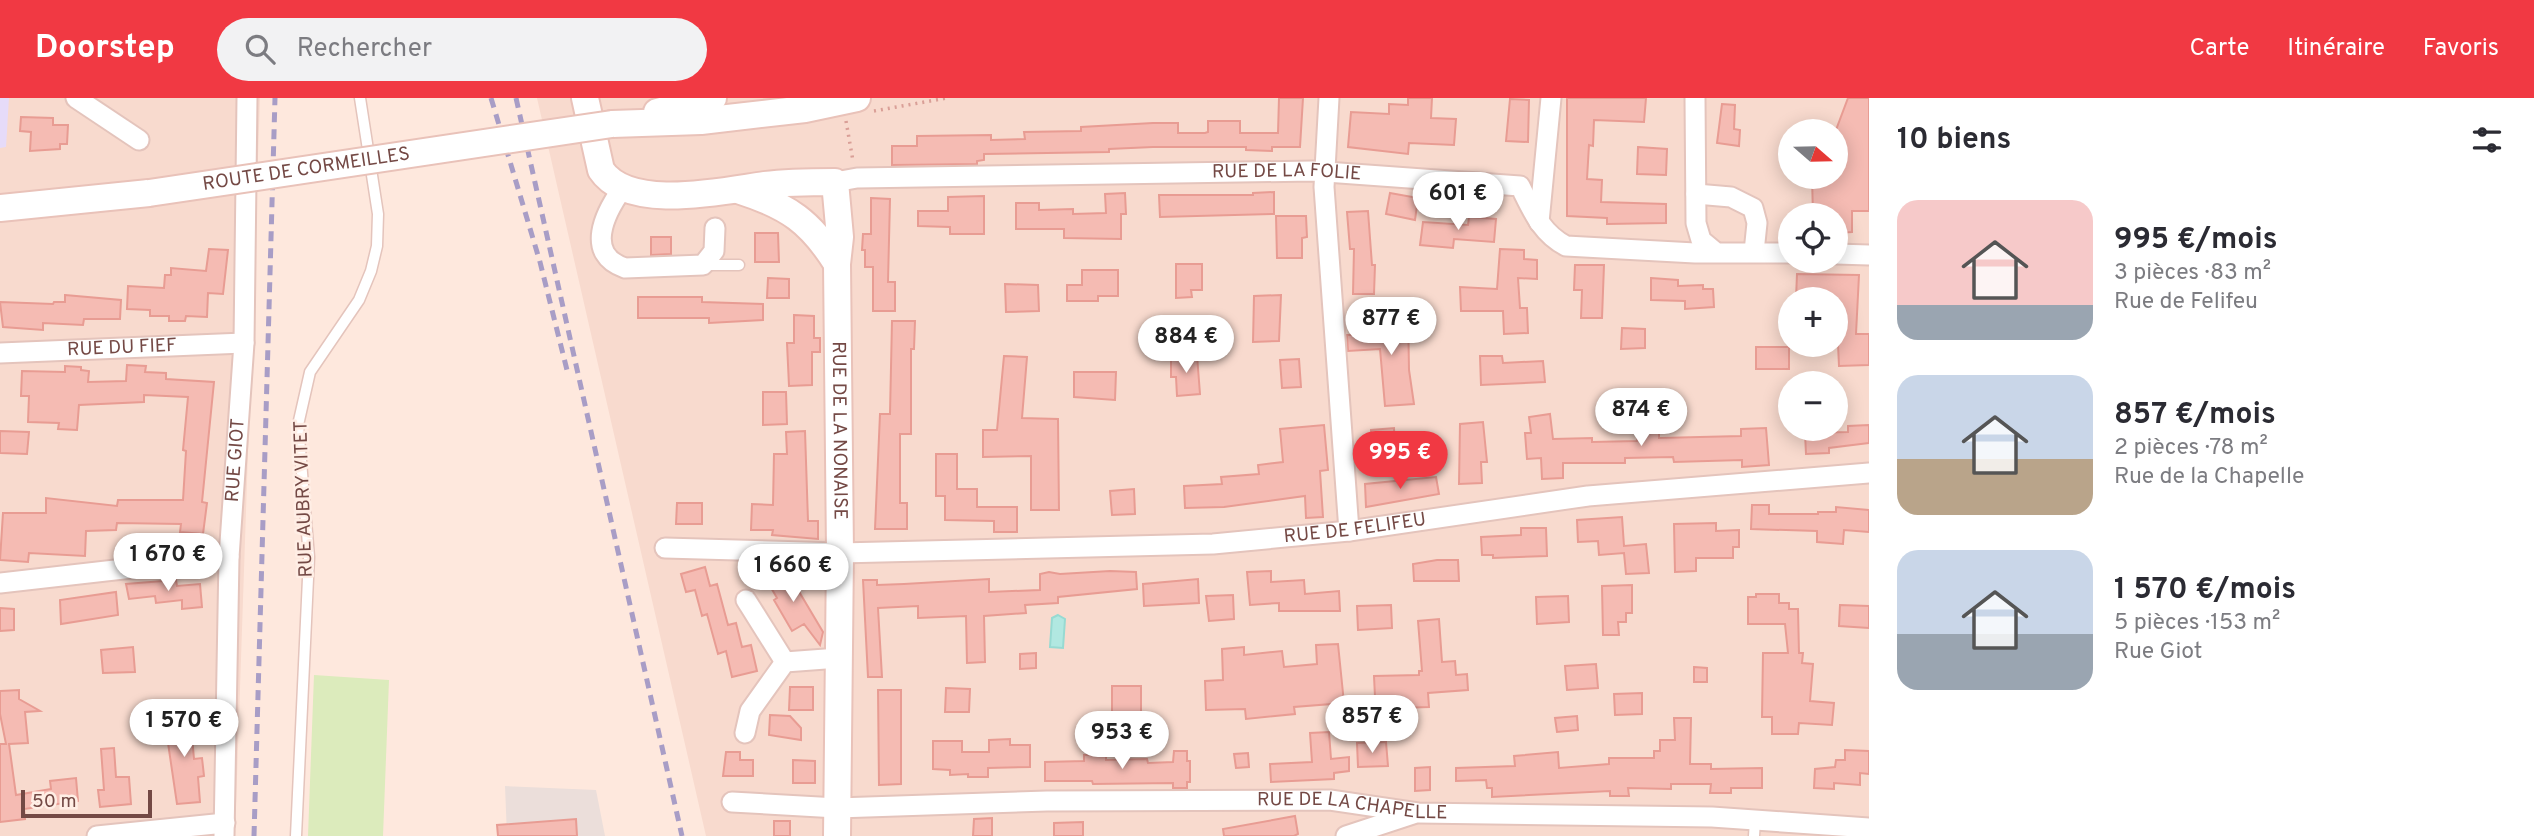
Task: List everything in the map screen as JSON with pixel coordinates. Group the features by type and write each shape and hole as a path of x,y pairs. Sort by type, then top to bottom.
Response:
{"main road":[{"path":"585,98 601,170 607,179 622,189 638,194 741,191 763,185 846,180"},
{"name":"ROUTE DE CORMEILLES","path":"0,208 149,193 612,124 713,98"},
{"name":"ROUTE DE CORMEILLES","path":"612,124 702,121 804,103 850,101"},
{"name":"RUE DE LA NONAISE","path":"837,836 840,553 837,264 846,180"},
{"path":"741,191 784,208 807,223 837,264"}],"street":[{"path":"76,98 139,140"},
{"name":"RUE GIOT","path":"225,830 229,558 244,343 247,98"},
{"path":"1329,98 1325,172 1349,531"},
{"path":"1539,224 1551,98"},
{"path":"1695,98 1696,223 1701,240 1713,250"},
{"name":"RUE DE LA FOLIE","path":"846,180 1325,172 1520,186 1539,224 1553,239 1566,246 1695,253 1713,250 1778,252"},
{"path":"622,189 603,218 600,229 607,257 625,268 703,265 714,251 715,228"},
{"path":"1696,194 1731,197 1753,208 1758,223 1754,251"},
{"path":"1848,254 1869,255"},
{"name":"RUE DU FIEF","path":"0,353 244,343"},
{"name":"RUE DE FELIFEU","path":"665,548 840,553 1213,544 1349,531 1588,496 1869,473"},
{"path":"0,583 229,558"},
{"path":"746,600 785,662"},
{"path":"785,662 839,658"},
{"path":"745,733 750,711 785,662"},
{"name":"RUE DE LA CHAPELLE","path":"837,808 1047,801 1330,800 1418,813 1754,828 1869,828"},
{"path":"732,802 837,808"},
{"path":"1346,836 1418,813"},
{"path":"97,836 225,830"}],"lane":[{"name":"RUE AUBRY VITET","path":"296,836 309,557 298,425 310,372 359,300 371,271 377,246 378,214 360,98"},
{"path":"703,265 739,265"}],"path":[{"path":"846,180 850,101"}],"shaded area":[{"path":"0,98 260,98 235,836 0,836"},
{"path":"0,98 9,98 6,147 0,148"},
{"path":"537,98 1869,98 1869,836 706,836"},
{"path":"505,786 596,790 605,836 507,836"}],"green space":[{"path":"314,675 389,680 383,836 308,836"}],"water":[{"path":"1058,615 1065,619 1063,648 1050,647 1052,618"}],"building":[{"path":"1279,98 1303,98 1300,147 1272,147 1272,151 1246,150 1246,147 1153,147 1109,149 1109,152 984,154 984,160 977,161 977,164 892,165 892,146 917,146 917,136 991,135 991,140 1025,139 1024,132 1081,131 1081,127 1153,123 1178,123 1178,133 1205,133 1208,132 1208,121 1240,121 1240,133 1278,133"},
{"path":"1408,98 1432,98 1431,118 1456,119 1454,145 1409,143 1408,154 1348,147 1351,112 1389,114 1389,104 1408,105"},
{"path":"1567,98 1646,98 1644,122 1594,120 1587,179 1602,180 1601,202 1666,204 1666,223 1607,224 1607,218 1567,216"},
{"path":"1848,98 1869,98 1869,211 1852,211 1852,232 1848,232 1848,203 1813,203 1812,189 1848,189 1848,119 1840,119"},
{"path":"1510,99 1529,100 1528,142 1506,141"},
{"path":"1722,104 1735,105 1734,129 1740,130 1739,146 1717,143"},
{"path":"21,117 53,118 53,125 68,125 67,144 60,144 60,149 30,151 31,132 20,131"},
{"path":"1638,147 1667,149 1666,175 1637,174"},
{"path":"1274,192 1274,214 1160,217 1159,195 1253,195"},
{"path":"1125,193 1126,214 1121,214 1121,239 1064,238 1064,229 1016,229 1016,203 1039,203 1039,210 1073,209 1073,214 1106,213 1105,194"},
{"path":"1390,193 1418,198 1415,220 1386,214"},
{"path":"984,196 984,234 950,234 950,227 918,226 918,211 948,211 948,197"},
{"path":"871,198 890,199 888,282 895,282 895,311 873,311 873,267 865,267 865,250 862,250 863,234 871,234"},
{"path":"1368,211 1372,265 1375,265 1374,294 1353,294 1354,249 1350,249 1347,212"},
{"path":"1276,216 1306,216 1307,237 1302,238 1302,258 1277,258"},
{"path":"1469,217 1496,219 1494,242 1454,239 1453,248 1420,245 1423,222 1468,225"},
{"path":"755,233 778,233 779,262 755,262"},
{"path":"651,237 671,237 671,254 651,255"},
{"path":"209,249 228,250 223,294 208,293 207,317 186,316 185,321 169,321 169,316 150,316 150,310 127,309 128,286 164,288 165,275 171,275 171,268 206,271"},
{"path":"1500,249 1524,250 1524,259 1537,260 1537,279 1518,278 1520,308 1527,308 1528,333 1504,334 1503,311 1461,311 1460,287 1497,289"},
{"path":"1176,264 1202,264 1202,290 1191,290 1192,297 1176,298"},
{"path":"1575,265 1604,265 1602,318 1581,318 1582,290 1574,290"},
{"path":"1082,270 1118,270 1118,296 1098,296 1098,301 1067,301 1067,285 1082,285"},
{"path":"1797,274 1859,275 1856,334 1869,334 1869,365 1839,366 1839,357 1848,357 1848,287 1796,287"},
{"path":"768,278 789,279 789,298 767,298"},
{"path":"1651,278 1678,280 1678,286 1703,285 1703,289 1713,289 1714,307 1685,309 1685,301 1651,300"},
{"path":"1005,284 1038,285 1039,311 1006,312"},
{"path":"65,295 121,300 120,319 84,319 83,325 43,323 43,330 3,327 0,302 53,304 65,302"},
{"path":"1281,295 1279,341 1253,342 1254,296"},
{"path":"638,297 702,297 702,302 763,304 763,320 709,323 709,318 638,318"},
{"path":"1386,311 1408,311 1409,370 1414,404 1385,406 1380,349 1348,351 1347,335 1385,335"},
{"path":"794,315 814,316 814,338 820,338 820,352 812,352 812,385 789,386 787,343 794,343"},
{"path":"892,321 915,321 914,349 911,349 911,434 900,434 900,503 907,503 907,529 875,529 880,414 890,414"},
{"path":"1622,328 1645,329 1645,348 1621,349"},
{"path":"1756,347 1778,347 1778,357 1789,357 1789,369 1756,369"},
{"path":"1197,355 1200,394 1177,396 1176,377 1171,377 1171,356"},
{"path":"1004,356 1027,357 1022,418 1058,419 1059,510 1031,510 1031,456 983,457 983,430 997,430"},
{"path":"1480,356 1502,356 1503,363 1543,361 1545,382 1481,385"},
{"path":"1299,359 1301,387 1282,388 1280,360"},
{"path":"127,365 146,366 145,372 166,373 166,379 214,382 202,502 207,503 203,534 180,532 181,524 117,523 116,530 86,531 85,556 29,553 28,562 0,560 3,513 46,513 46,498 117,506 118,500 183,500 186,451 183,450 188,397 144,395 144,402 79,405 77,430 58,429 59,423 28,422 29,396 21,396 22,371 65,372 65,366 81,367 81,370 89,371 88,382 126,381"},
{"path":"1074,372 1116,372 1115,400 1074,397"},
{"path":"763,392 786,392 787,424 763,425"},
{"path":"1550,414 1553,439 1592,438 1592,442 1637,441 1640,428 1659,428 1659,438 1741,436 1741,429 1766,428 1769,465 1742,467 1742,460 1674,462 1673,457 1625,458 1625,463 1563,463 1563,478 1542,479 1541,458 1527,459 1525,433 1531,433 1529,417"},
{"path":"1483,422 1487,462 1481,462 1482,483 1459,484 1460,424"},
{"path":"1324,425 1328,470 1320,471 1323,517 1306,518 1305,496 1224,507 1185,508 1184,486 1222,484 1221,477 1259,474 1258,465 1283,462 1280,429"},
{"path":"1869,425 1869,443 1829,448 1829,453 1806,454 1805,441 1848,441 1848,426"},
{"path":"1394,428 1395,450 1372,452 1371,430"},
{"path":"0,431 29,432 27,454 0,453"},
{"path":"805,431 808,521 818,521 818,539 772,535 773,530 751,530 752,504 773,505 774,454 787,454 786,432"},
{"path":"936,454 957,454 957,489 977,489 977,507 1017,507 1017,532 994,532 994,521 945,520 945,496 936,496"},
{"path":"1436,477 1439,494 1366,507 1365,484"},
{"path":"1134,489 1135,514 1112,515 1110,491"},
{"path":"677,503 702,503 702,524 676,524"},
{"path":"1752,505 1769,505 1769,514 1818,514 1836,512 1836,507 1869,510 1869,532 1844,530 1843,544 1817,542 1817,531 1751,529"},
{"path":"1622,517 1624,546 1646,544 1649,573 1626,574 1624,553 1599,555 1598,541 1578,542 1577,520"},
{"path":"1716,523 1716,531 1739,530 1739,547 1733,547 1733,558 1696,558 1696,571 1675,572 1674,524"},
{"path":"1521,528 1546,528 1547,556 1493,558 1493,555 1482,555 1481,537 1521,535"},
{"path":"1458,560 1459,581 1414,581 1413,564"},
{"path":"705,567 710,586 717,584 728,625 736,623 742,647 751,645 757,671 732,677 726,651 718,654 707,614 702,616 695,590 686,592 681,574"},
{"path":"785,568 823,632 820,645 804,624 792,631 774,600 777,598 766,579"},
{"path":"1271,571 1271,582 1304,580 1305,594 1339,591 1340,611 1279,611 1279,603 1250,605 1247,572"},
{"path":"1049,572 1060,574 1136,572 1137,589 1058,597 1058,603 1025,605 1026,613 984,616 985,662 967,663 966,616 918,618 918,606 878,608 882,677 868,677 863,580 877,580 877,585 989,579 989,592 1040,590 1040,574"},
{"path":"1198,579 1199,603 1144,606 1143,584"},
{"path":"176,580 177,586 200,584 202,607 182,609 182,600 156,603 155,596 129,599 126,584"},
{"path":"1632,585 1632,613 1626,613 1626,622 1618,622 1619,635 1603,635 1602,586"},
{"path":"116,592 118,615 61,624 60,600"},
{"path":"1756,594 1779,594 1779,603 1789,603 1789,609 1798,609 1799,653 1803,653 1802,663 1813,664 1810,701 1834,703 1832,725 1799,723 1798,734 1772,734 1772,717 1762,717 1763,653 1788,653 1785,624 1748,624 1748,597 1756,597"},
{"path":"1233,595 1234,619 1209,621 1206,596"},
{"path":"1568,596 1569,622 1537,624 1536,597"},
{"path":"1391,605 1392,628 1358,630 1357,606"},
{"path":"1840,605 1869,606 1869,628 1839,626"},
{"path":"0,608 14,609 14,630 0,631"},
{"path":"1439,619 1442,662 1455,661 1456,675 1467,674 1468,690 1428,693 1429,707 1399,708 1398,697 1375,697 1374,676 1419,675 1419,671 1422,671 1418,621"},
{"path":"1338,644 1344,703 1294,707 1295,714 1246,719 1245,709 1206,710 1205,681 1223,680 1222,649 1244,647 1244,655 1282,651 1284,667 1317,664 1316,645"},
{"path":"133,647 135,672 103,673 101,650"},
{"path":"1036,653 1036,668 1020,669 1020,654"},
{"path":"1596,664 1598,688 1567,690 1565,666"},
{"path":"1694,667 1707,668 1707,682 1694,682"},
{"path":"1112,686 1141,686 1141,714 1112,713"},
{"path":"790,687 813,687 813,710 789,710"},
{"path":"946,688 970,689 969,712 945,712"},
{"path":"19,690 19,699 40,711 25,712 28,743 9,744 16,795 51,789 50,781 76,778 78,801 24,809 25,819 0,822 0,744 6,744 0,714 0,691"},
{"path":"878,690 901,690 901,784 879,785"},
{"path":"1642,693 1642,714 1615,715 1614,694"},
{"path":"190,713 194,759 202,758 204,776 198,777 200,802 177,804 164,716"},
{"path":"770,715 790,716 801,728 801,740 769,735"},
{"path":"1577,716 1578,730 1557,732 1555,718"},
{"path":"1674,718 1691,718 1690,764 1711,764 1711,769 1762,768 1762,788 1731,788 1731,793 1710,793 1711,784 1671,784 1671,789 1628,788 1629,796 1610,796 1610,791 1492,797 1492,788 1487,788 1486,780 1456,781 1456,768 1515,766 1514,756 1558,752 1559,768 1609,764 1609,758 1654,758 1654,751 1660,751 1660,740 1675,740"},
{"path":"1329,732 1331,759 1349,757 1349,771 1334,773 1334,779 1271,782 1270,764 1312,762 1310,733"},
{"path":"1010,739 1010,745 1030,745 1030,767 988,768 988,777 950,775 950,770 933,769 933,741 962,741 962,752 989,752 989,740"},
{"path":"1386,742 1388,766 1358,767 1357,743"},
{"path":"114,748 116,777 129,777 131,804 100,807 98,790 104,790 101,749"},
{"path":"1845,750 1869,751 1869,774 1860,773 1860,785 1834,783 1834,789 1814,788 1815,769 1835,767 1836,760 1845,760"},
{"path":"1174,751 1187,751 1190,782 1187,782 1187,788 1173,788 1173,783 1093,784 1092,781 1045,781 1045,762 1084,761 1084,755 1106,755 1106,760 1147,759 1148,763 1173,762"},
{"path":"726,752 740,752 740,760 753,760 753,776 723,776"},
{"path":"1248,753 1249,767 1236,768 1234,754"},
{"path":"793,760 815,761 815,783 793,783"},
{"path":"1430,767 1430,790 1415,791 1415,768"},
{"path":"1295,816 1298,834 1294,836 1224,836 1223,829"},
{"path":"992,818 992,836 973,836 974,819"},
{"path":"576,819 577,836 498,836 497,825"},
{"path":"774,821 790,821 790,836 774,836"},
{"path":"1083,822 1083,836 1054,836 1054,823"}],"railway":[{"path":"254,836 275,98"},
{"path":"491,98 540,262 568,374"},
{"path":"516,98 682,836"}]}
